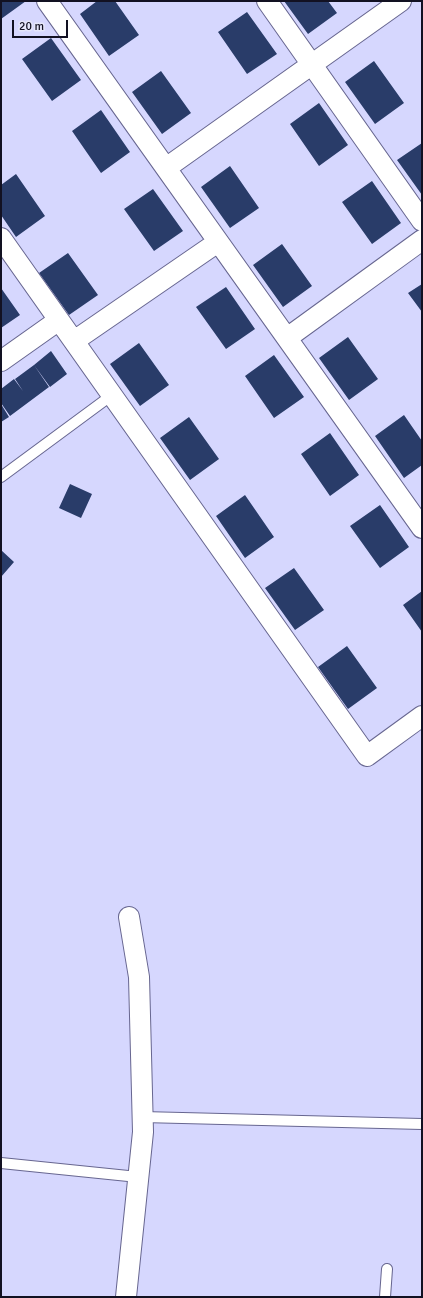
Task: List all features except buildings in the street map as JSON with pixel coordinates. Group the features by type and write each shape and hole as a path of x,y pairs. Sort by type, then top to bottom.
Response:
{"street":[{"path":"47,1 422,528"},
{"path":"267,1 422,221"},
{"path":"166,168 401,1"},
{"path":"1,238 367,756 422,716"},
{"path":"287,338 422,240"},
{"path":"74,341 218,242"},
{"path":"1,361 59,320"},
{"path":"126,1297 138,1177 142,1117 139,977 129,917"}],"lane":[{"path":"1,477 112,395"},
{"path":"142,1117 422,1124"},
{"path":"1,1163 138,1177"},
{"path":"385,1297 387,1269"}]}
